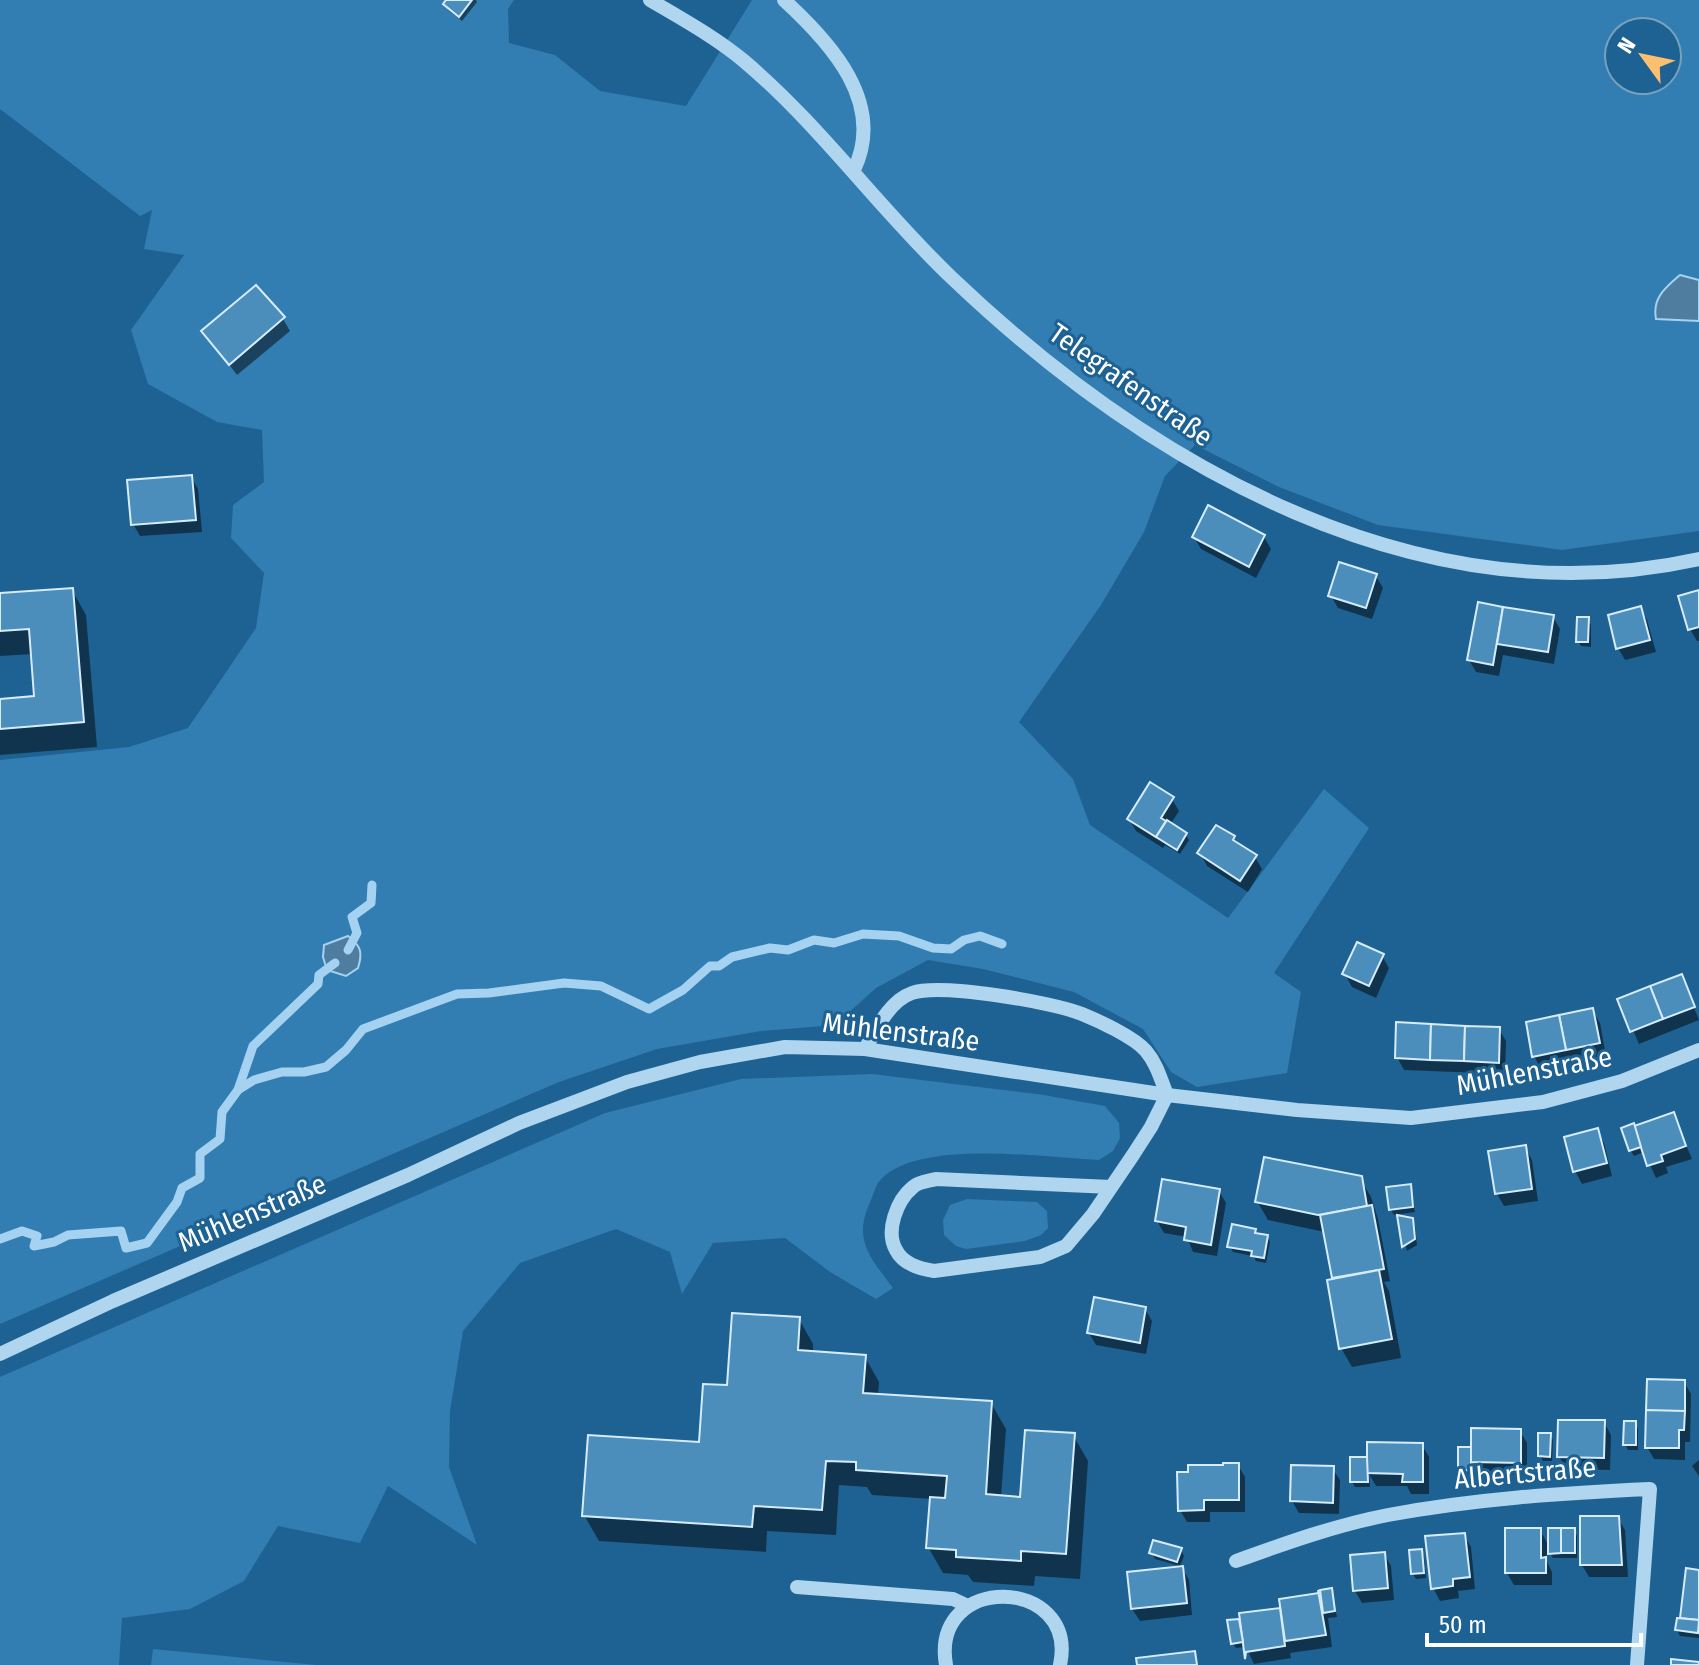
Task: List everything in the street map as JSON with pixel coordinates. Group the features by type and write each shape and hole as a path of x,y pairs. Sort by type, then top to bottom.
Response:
{"street":[{"name":"Telegrafenstraße","path":"650,0 710,36 746,63 854,170 950,276 1026,344 1154,437 1211,471 1264,499 1336,529 1448,562 1557,575 1607,574 1699,559"},
{"path":"784,0 808,22 852,79 862,111 865,135 862,153 854,170"},
{"path":"865,1049 886,1014 911,993 940,991 1012,998 1080,1013 1144,1049 1156,1066 1167,1095 1151,1127 1111,1187 1093,1214 1066,1246 1040,1257 934,1271 917,1268 896,1251 892,1231 896,1207 914,1184 936,1179 1111,1187"},
{"name":"Mühlenstraße","path":"0,1354 113,1301 408,1175 519,1123 627,1082 700,1062 785,1047 865,1049 1167,1095 1297,1110 1411,1118 1543,1102 1622,1081 1699,1050"},
{"name":"Albertstraße","path":"1236,1561 1294,1540 1387,1515 1569,1493 1650,1489 1637,1665"},
{"path":"797,1587 953,1599 968,1606"},
{"path":"946,1665 945,1647 957,1617 968,1606 984,1598 1004,1595 1037,1605 1048,1616 1058,1632 1062,1653 1060,1665"}],"shaded area":[{"path":"0,0 514,0 508,9 509,43 555,55 600,91 686,106 752,0 1699,0 1699,531 1562,550 1378,525 1279,487 1195,445 1165,476 1144,532 1101,605 1019,722 1073,779 1090,825 1228,918 1324,789 1369,828 1274,973 1301,992 1287,1073 1197,1087 1171,1072 1143,1029 1074,992 983,969 928,960 876,988 835,1025 761,1031 657,1049 559,1082 0,1324 0,760 129,747 188,728 256,628 264,573 231,538 233,505 264,482 262,430 217,422 148,384 131,330 184,255 144,249 152,210 140,216 0,109"},
{"path":"1680,275 1699,280 1699,321 1656,319 1658,299"},
{"path":"348,936 358,946 360,958 358,968 346,976 327,970 323,957 324,945"},
{"path":"872,1074 1044,1095 1105,1106 1119,1123 1120,1138 1113,1151 1099,1160 1016,1154 949,1155 920,1160 895,1169 878,1183 863,1226 866,1247 893,1288 876,1299 830,1272 785,1238 713,1243 682,1294 670,1252 616,1229 520,1263 463,1331 450,1411 449,1467 477,1545 388,1486 360,1543 278,1526 244,1581 190,1609 122,1618 119,1665 0,1665 0,1377 605,1113 741,1079"},
{"path":"967,1199 1037,1202 1047,1211 1048,1228 1041,1235 1025,1241 966,1249 956,1246 944,1235 943,1220 950,1205"},
{"path":"153,1649 316,1665 151,1665"}],"building":[{"path":"446,0 472,0 459,17 443,4"},
{"path":"256,285 285,317 229,365 201,331"},
{"path":"192,475 196,520 131,525 127,480"},
{"path":"1208,505 1265,535 1249,567 1192,537"},
{"path":"1339,562 1377,574 1366,608 1328,596"},
{"path":"73,588 84,722 0,729 0,699 34,696 29,629 0,631 0,593"},
{"path":"1699,590 1699,627 1688,630 1678,596"},
{"path":"1478,602 1503,607 1493,665 1467,660"},
{"path":"1641,606 1650,640 1616,649 1608,615"},
{"path":"1503,607 1554,615 1548,652 1497,644"},
{"path":"1577,617 1589,617 1588,642 1576,642"},
{"path":"1150,782 1174,797 1161,818 1166,821 1156,837 1127,819"},
{"path":"1167,820 1187,833 1177,850 1156,837"},
{"path":"1216,825 1257,855 1240,881 1197,853"},
{"path":"1357,942 1384,954 1369,986 1342,974"},
{"path":"1682,974 1695,1007 1663,1019 1650,986"},
{"path":"1650,986 1663,1019 1630,1032 1617,999"},
{"path":"1593,1008 1600,1043 1566,1050 1559,1015"},
{"path":"1559,1015 1566,1050 1532,1057 1526,1022"},
{"path":"1396,1022 1431,1024 1430,1060 1395,1058"},
{"path":"1431,1024 1465,1026 1464,1061 1430,1060"},
{"path":"1465,1026 1500,1027 1499,1063 1464,1061"},
{"path":"1674,1112 1686,1146 1661,1155 1663,1161 1647,1166 1634,1126"},
{"path":"1634,1123 1641,1147 1629,1151 1621,1128"},
{"path":"1598,1128 1607,1163 1573,1172 1564,1137"},
{"path":"1526,1145 1532,1189 1495,1194 1488,1151"},
{"path":"1264,1157 1362,1176 1367,1206 1318,1215 1255,1202"},
{"path":"1162,1179 1220,1189 1211,1245 1184,1240 1186,1227 1155,1221"},
{"path":"1411,1184 1413,1207 1389,1210 1386,1187"},
{"path":"1372,1205 1384,1269 1332,1278 1320,1215"},
{"path":"1397,1215 1413,1218 1415,1239 1402,1247"},
{"path":"1232,1224 1268,1235 1264,1258 1251,1256 1252,1251 1227,1247"},
{"path":"1379,1270 1392,1339 1339,1349 1327,1280"},
{"path":"1094,1297 1146,1307 1140,1343 1087,1333"},
{"path":"732,1313 800,1317 798,1350 866,1355 863,1393 992,1401 986,1494 1020,1497 1025,1430 1075,1433 1066,1554 1021,1551 1021,1561 956,1557 956,1550 926,1548 930,1497 945,1498 947,1476 856,1470 856,1462 826,1461 822,1510 754,1506 752,1527 582,1516 588,1435 699,1442 703,1384 727,1385"},
{"path":"1647,1379 1685,1380 1685,1411 1646,1411"},
{"path":"1646,1410 1685,1411 1684,1430 1679,1430 1679,1448 1645,1448"},
{"path":"1558,1420 1605,1420 1604,1458 1557,1457"},
{"path":"1624,1421 1636,1421 1636,1445 1623,1445"},
{"path":"1471,1428 1521,1429 1521,1463 1472,1462 1471,1470"},
{"path":"1538,1433 1551,1433 1550,1457 1538,1456"},
{"path":"1367,1442 1423,1443 1423,1482 1402,1482 1403,1474 1367,1473"},
{"path":"1458,1447 1471,1447 1471,1470 1458,1471"},
{"path":"1350,1457 1367,1457 1368,1482 1350,1482"},
{"path":"1239,1463 1239,1500 1204,1500 1204,1510 1178,1511 1177,1472 1188,1472 1188,1465"},
{"path":"1291,1465 1334,1466 1333,1503 1290,1501"},
{"path":"1580,1516 1619,1516 1622,1565 1580,1565"},
{"path":"1505,1528 1541,1528 1541,1558 1546,1557 1546,1573 1505,1573"},
{"path":"1548,1528 1561,1528 1561,1553 1548,1554"},
{"path":"1561,1528 1575,1528 1575,1553 1561,1553"},
{"path":"1465,1533 1470,1577 1453,1579 1453,1586 1431,1589 1425,1536"},
{"path":"1153,1540 1182,1548 1177,1562 1149,1553"},
{"path":"1422,1549 1424,1573 1411,1574 1409,1550"},
{"path":"1385,1552 1388,1588 1353,1591 1350,1555"},
{"path":"1183,1566 1187,1603 1131,1609 1127,1572"},
{"path":"1686,1568 1699,1570 1699,1620 1680,1618"},
{"path":"1332,1588 1335,1611 1323,1613 1320,1590"},
{"path":"1319,1593 1326,1635 1285,1641 1279,1599"},
{"path":"1280,1608 1285,1646 1246,1652 1245,1659 1239,1613"},
{"path":"1677,1618 1699,1620 1698,1633 1675,1630"},
{"path":"1239,1619 1243,1642 1231,1644 1227,1620"},
{"path":"1195,1651 1197,1665 1137,1665 1136,1658"},
{"path":"1671,1659 1699,1662 1699,1665 1671,1665"}],"waterway":[{"path":"348,950 357,933 352,917 371,903 372,885"},
{"path":"0,1239 22,1231 37,1236 34,1246 68,1235 121,1231 126,1248 147,1243 177,1202 182,1188 200,1178 200,1154 220,1139 222,1112 238,1090 254,1080 282,1072 304,1072 326,1067 346,1050 363,1029 457,994 564,983 601,986 649,1009 683,990 710,966 719,966 732,957 770,948 788,950 814,940 834,943 863,934 899,936 933,948 951,949 964,940 980,936 1002,944"},
{"path":"238,1090 253,1046 318,984 319,975 335,963"}]}
